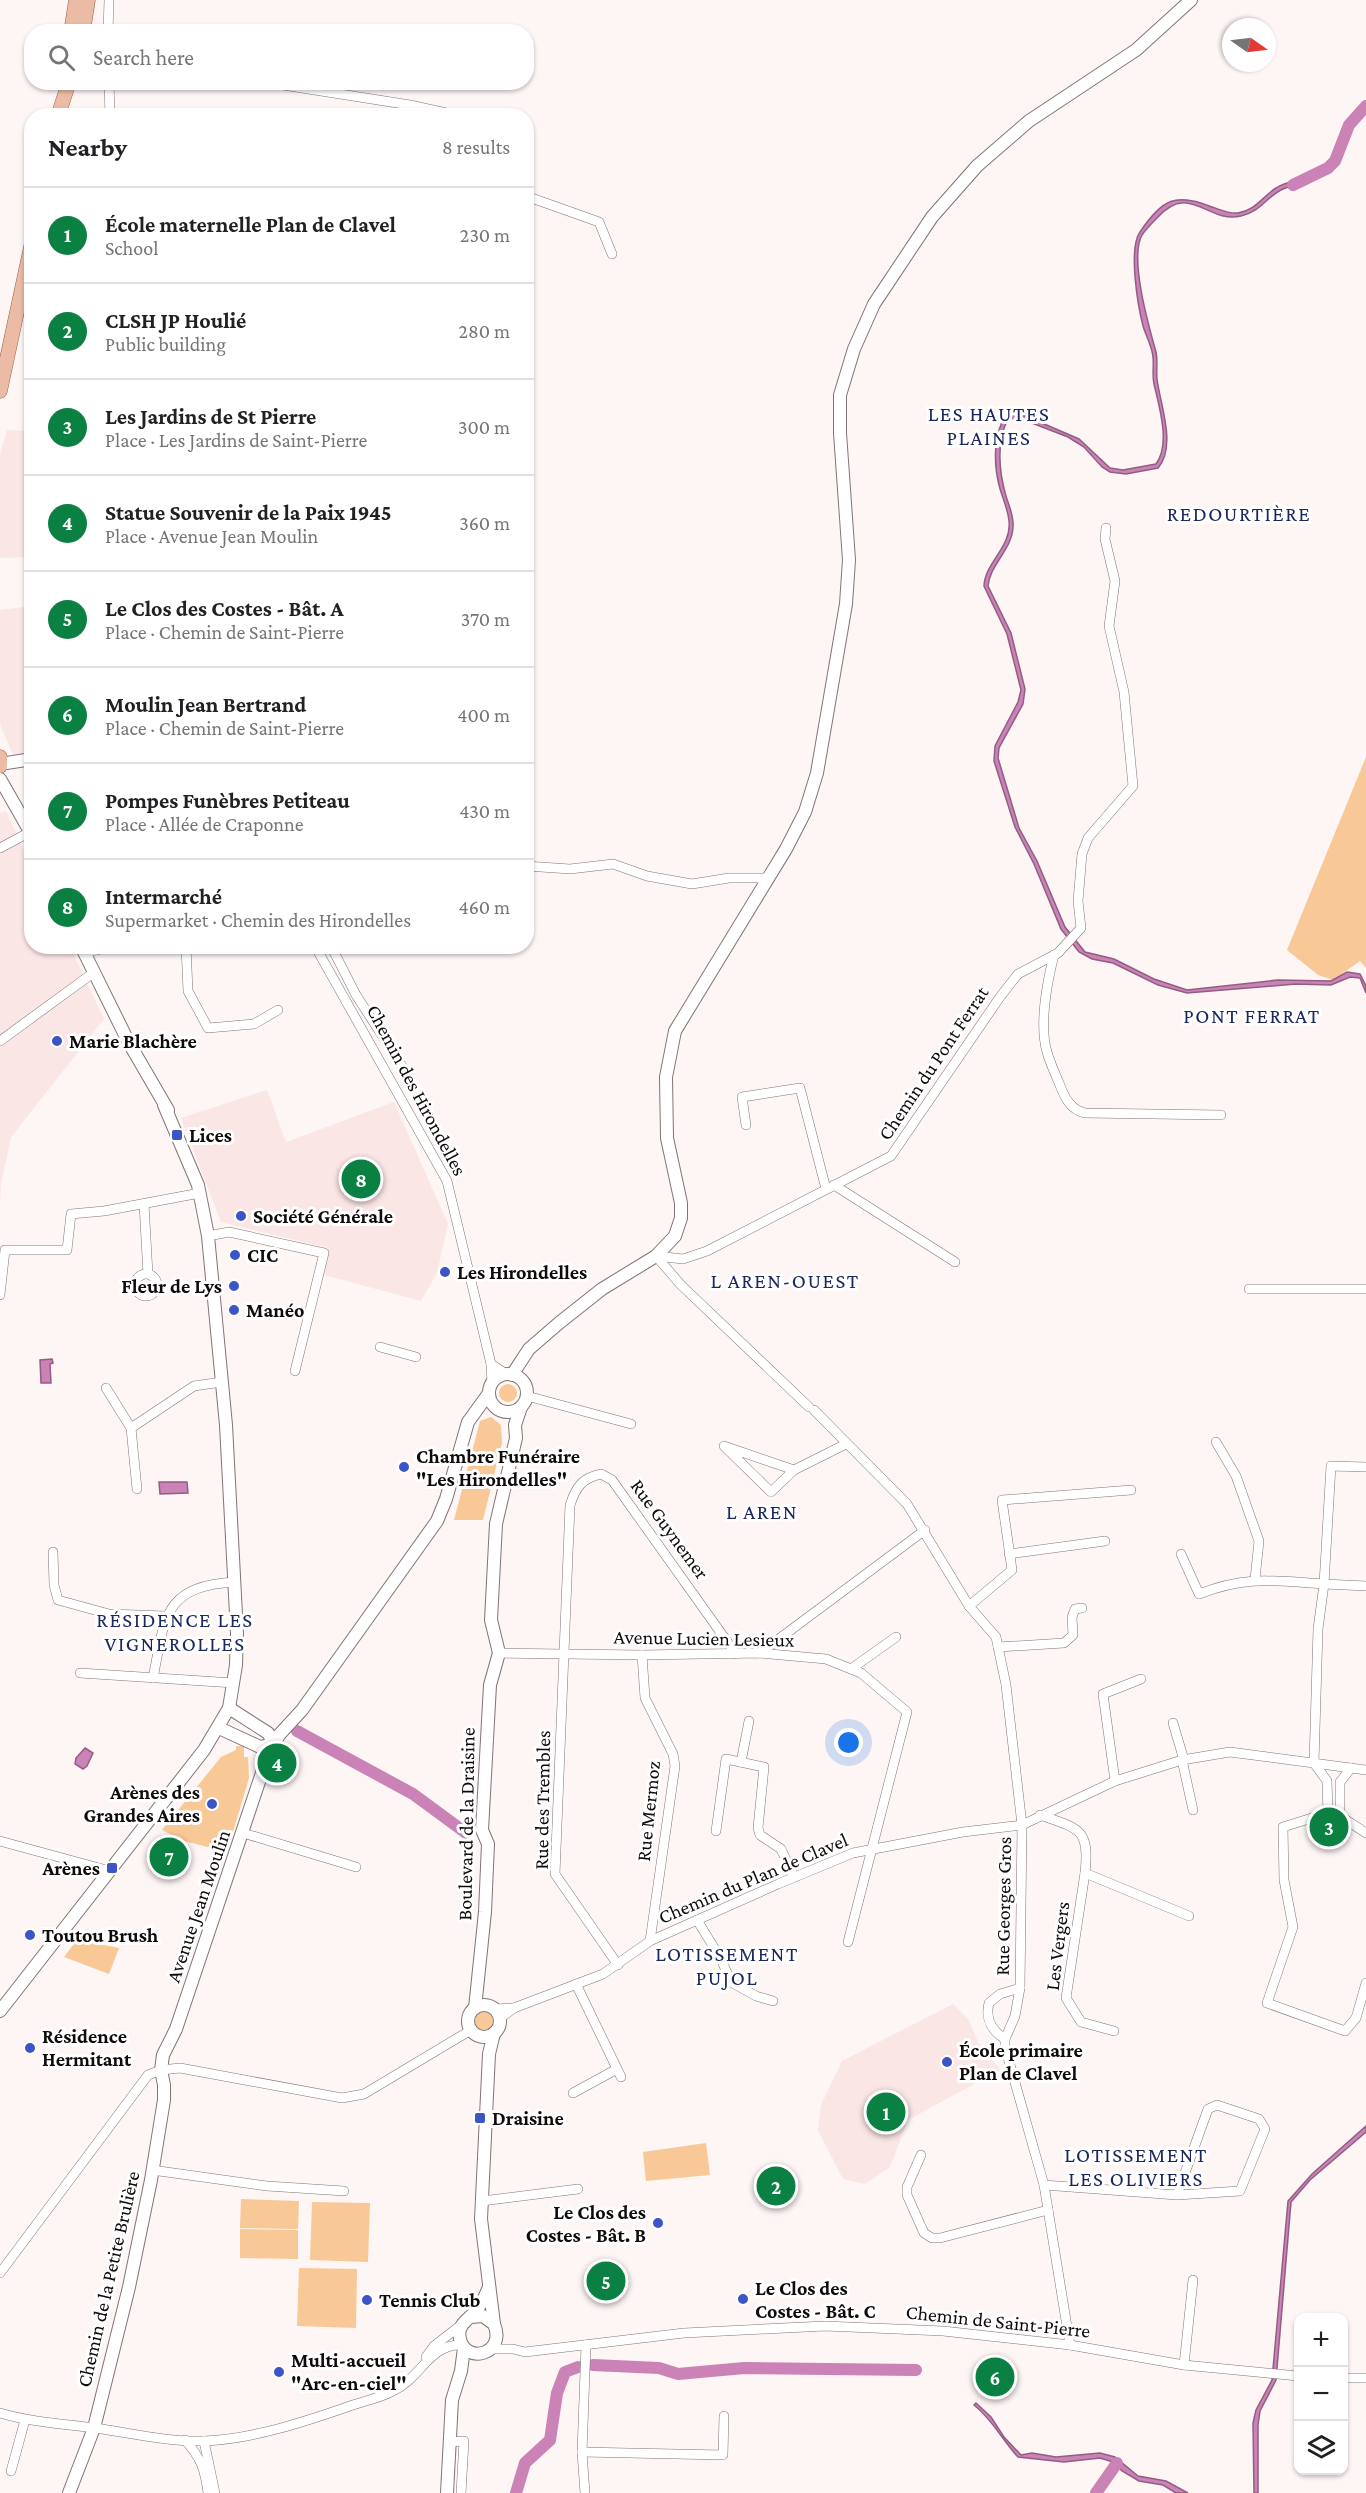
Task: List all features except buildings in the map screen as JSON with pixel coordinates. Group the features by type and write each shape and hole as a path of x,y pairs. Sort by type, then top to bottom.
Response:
{"main road":[{"path":"72,24 76,0"},
{"path":"84,24 88,0"},
{"path":"59,108 62,90"},
{"path":"61,108 66,90"},
{"path":"0,391 24,279"},
{"path":"0,757 0,765"}],"street":[{"path":"108,24 109,0"},
{"path":"513,1376 524,1357 543,1337 602,1289 656,1256 675,1236 681,1218 681,1203 667,1138 666,1077 675,1030 768,878 805,812 819,761 846,604 849,560 840,433 840,395 854,349 874,304 932,217 977,166 1029,121 1136,50 1191,0"},
{"path":"109,90 110,108"},
{"path":"315,90 424,108"},
{"path":"534,199 600,222 612,254"},
{"name":"Chemin du Pont Ferrat","path":"656,1256 683,1259 707,1251 891,1156 1018,974 1054,955 1076,936 1081,928 1078,901 1082,854 1088,838 1127,796 1133,786 1124,692 1109,626 1115,581 1105,539 1106,528"},
{"path":"0,765 24,760"},
{"path":"0,779 24,819"},
{"path":"0,796 15,802"},
{"path":"0,848 24,836"},
{"path":"534,867 570,869 613,864 647,876 692,884 729,878 768,878"},
{"path":"84,954 164,1105 200,1193 212,1235"},
{"path":"186,954 188,991 208,1028 254,1024 278,1010"},
{"name":"Chemin des Hirondelles","path":"319,954 447,1181 491,1364 491,1388"},
{"path":"335,954 356,995 409,1077"},
{"path":"1054,955 1048,977 1045,1016 1046,1051 1065,1098 1072,1107 1085,1113 1221,1115"},
{"path":"0,1041 93,973"},
{"path":"746,1125 742,1097 800,1088 830,1187 955,1262"},
{"path":"0,2011 219,1728 229,1708 234,1683 237,1633 222,1383 222,1325 208,1192 184,1132 164,1105"},
{"path":"0,1295 5,1250 67,1250 71,1214 144,1204 200,1193"},
{"path":"144,1204 148,1274"},
{"path":"212,1235 229,1232 324,1253 295,1371"},
{"name":"Rue Georges Gros","path":"656,1256 681,1285 812,1408 907,1504 969,1606 996,1637 1006,1685 1022,1825 1020,1988 1015,2016 1005,2039 1005,2047 1044,2185 1070,2345"},
{"path":"1249,1289 1366,1289"},
{"path":"380,1347 416,1357"},
{"path":"491,1364 513,1376 526,1387 524,1401"},
{"name":"Avenue Jean Moulin","path":"161,2070 163,2055 177,2029 268,1755 437,1521 446,1499 468,1422 491,1388 513,1376"},
{"path":"131,1428 194,1386 222,1383"},
{"path":"105,1388 131,1428 137,1489"},
{"path":"491,1388 501,1410 515,1425"},
{"path":"475,1410 501,1410 524,1401 631,1424"},
{"name":"Boulevard de la Draisine","path":"489,2010 479,1978 488,1844 482,1830 490,1685 499,1653 491,1620 494,1554 497,1520 516,1438 515,1425 524,1401"},
{"path":"1216,1442 1236,1476 1259,1541 1255,1579"},
{"path":"794,1470 724,1446 771,1492 794,1470 846,1444"},
{"path":"1328,1813 1327,1781 1314,1763 1318,1629 1324,1584 1331,1466 1366,1467"},
{"name":"Rue Guynemer","path":"564,1654 570,1504 575,1489 585,1479 601,1474 612,1480 631,1504 736,1654"},
{"path":"969,1606 1012,1570 1002,1500 1131,1490"},
{"path":"760,1653 924,1530"},
{"path":"1010,1554 1105,1541"},
{"path":"53,1552 54,1585 58,1600 109,1614 166,1616"},
{"path":"1181,1554 1199,1594 1223,1584 1255,1579 1366,1586"},
{"path":"153,1678 166,1616 183,1594 235,1582"},
{"path":"998,1647 1064,1643 1073,1635 1072,1617 1075,1609 1082,1608"},
{"path":"851,1669 896,1637"},
{"name":"Avenue Lucien Lesieux","path":"499,1653 642,1655 760,1653 826,1659 861,1673 907,1712 848,1942"},
{"name":"Rue des Trembles","path":"564,1654 555,1874 618,1965"},
{"name":"Rue Mermoz","path":"642,1655 645,1698 673,1754 675,1766 650,1941"},
{"path":"80,1673 234,1683"},
{"path":"1115,1780 1103,1694 1141,1679"},
{"path":"219,1728 260,1747 274,1744 268,1733 229,1708"},
{"path":"741,1762 749,1721"},
{"path":"1173,1723 1193,1809"},
{"name":"Chemin du Plan de Clavel","path":"489,2010 514,2008 603,1974 650,1941 853,1853 963,1832 1022,1825 1115,1780 1183,1760 1236,1751 1366,1770"},
{"path":"717,1831 726,1759 764,1767 758,1828 760,1835 781,1849 794,1877"},
{"path":"1341,1816 1340,1782 1351,1768"},
{"path":"1366,1833 1341,1816 1328,1813 1283,1827 1284,1880 1293,1927 1267,2003 1345,2031 1356,2018 1366,1983"},
{"name":"Les Vergers","path":"1040,1815 1072,1827 1083,1835 1087,1852 1066,1998 1081,2022 1114,2031"},
{"path":"243,1833 356,1867"},
{"path":"0,1841 110,1871"},
{"path":"1085,1873 1189,1916"},
{"path":"697,1920 721,1959 731,1982 756,1996 773,2001"},
{"path":"573,2093 619,2073 576,1984"},
{"name":"Rue Georges Gros","path":"1005,2039 996,2034 988,2020 989,2003 1000,1994 1020,1988"},
{"path":"423,2364 440,2349 452,2344 483,2353 495,2344 496,2327 481,2219 489,2054 494,2033 489,2010 469,2016 489,2054"},
{"path":"0,2273 148,2075 161,2070 180,2068 342,2098 364,2094 476,2033 494,2033"},
{"name":"Chemin de la Petite Brulière","path":"69,2493 94,2428 129,2287 164,2100 161,2070"},
{"path":"1044,2185 1177,2195 1240,2191 1265,2129 1259,2118 1217,2105 1208,2109 1177,2195"},
{"path":"921,2155 907,2187 907,2194 924,2233 932,2238 940,2238 1048,2210"},
{"path":"152,2170 267,2186 344,2191"},
{"path":"482,2201 578,2189"},
{"path":"1184,2365 1193,2280"},
{"path":"0,2413 25,2421 94,2428 163,2439 204,2441 272,2430 384,2395 414,2378 434,2346 478,2309 490,2286"},
{"path":"447,2493 452,2400 467,2349 459,2335 466,2321 483,2316 496,2327 513,2349"},
{"name":"Chemin de Saint-Pierre","path":"491,2349 513,2349 525,2352 684,2332 825,2325 943,2331 1070,2345 1184,2365 1294,2375"},
{"path":"585,2493 582,2452 586,2345"},
{"path":"1348,2378 1366,2378"},
{"path":"582,2452 723,2455 724,2416"},
{"path":"11,2471 25,2421"},
{"path":"185,2440 198,2455 206,2475 208,2493"},
{"path":"204,2441 215,2493"},
{"path":"449,2442 464,2441 461,2493"}],"shaded area":[{"path":"1315,174 1304,182 1277,192 1254,211 1241,216 1229,217 1189,203 1179,203 1169,208 1142,235 1138,259 1139,276 1156,352 1157,379 1167,437 1164,459 1158,468 1126,474 1110,472 1102,467 1084,447 1068,437 1019,418 1008,419 1000,447 1000,467 1013,527 1009,543 993,571 988,586 1011,633 1025,689 1023,704 999,748 998,758 1019,828 1037,861 1065,927 1085,952 1114,959 1154,979 1187,990 1278,980 1331,981 1347,972 1360,974 1366,986 1366,993 1360,978 1350,977 1331,985 1296,984 1187,993 1158,985 1113,963 1092,959 1079,952 1061,929 1034,864 1015,827 994,761 995,746 1018,702 1021,690 1007,634 984,586 985,577 1003,547 1009,530 1008,516 996,468 998,432 1005,417 1014,413 1025,416 1023,412 1028,417 1079,439 1110,468 1123,470 1156,464 1163,446 1163,436 1161,414 1153,381 1152,353 1143,326 1137,292 1134,264 1136,240 1140,232 1155,212 1171,201 1189,200 1225,212 1238,213 1254,206 1280,185"},
{"path":"7,430 24,431 24,557 0,558 0,455"},
{"path":"24,607 24,754 13,755 0,724 0,610"},
{"path":"1366,757 1366,968 1360,961 1333,980 1318,975 1287,950"},
{"path":"6,811 24,851 24,954 73,954 104,1019 11,1137 1,1184 0,1203 0,813"},
{"path":"267,1090 286,1142 394,1102 448,1224 437,1273 421,1301 324,1275 328,1248 221,1222 181,1118"},
{"path":"52,1359 51,1383 41,1383 40,1360"},
{"path":"504,1384 512,1384 517,1389 515,1400 504,1402 499,1397 499,1389"},
{"path":"491,1417 501,1425 502,1443 483,1520 454,1520 480,1421"},
{"path":"159,1482 187,1482 188,1493 160,1494"},
{"name":"Arènes des Grandes Aires","path":"236,1746 244,1746 244,1757 248,1757 249,1778 227,1852 184,1841 162,1830 221,1757 236,1750"},
{"path":"85,1748 93,1753 87,1766 83,1769 75,1764 76,1758"},
{"path":"77,1940 119,1948 109,1974 64,1957"},
{"path":"953,2004 968,2019 978,2042 1000,2070 908,2120 890,2167 865,2184 843,2179 818,2130 821,2105 842,2061"},
{"path":"484,2012 490,2015 493,2021 490,2027 484,2030 478,2027 475,2021 478,2015"},
{"path":"1366,2126 1366,2132 1310,2180 1291,2202 1276,2380 1260,2411 1258,2493 1254,2493 1253,2423 1256,2410 1272,2380 1288,2201 1312,2174"},
{"path":"706,2143 710,2175 646,2181 643,2152"},
{"path":"241,2199 299,2201 298,2229 240,2228"},
{"path":"312,2202 370,2203 368,2262 310,2260"},
{"path":"240,2229 298,2230 298,2259 240,2258"},
{"path":"299,2268 357,2269 356,2328 297,2326"},
{"path":"976,2403 991,2417 1004,2437 1021,2455 1032,2453 1056,2457 1100,2453 1115,2457 1138,2476 1166,2481 1188,2493 1176,2493 1163,2485 1139,2481 1122,2471 1113,2462 1100,2458 1064,2462 1018,2457 987,2417 974,2405"}],"waterway":[{"path":"1293,185 1328,168 1335,161 1349,125 1366,106"},
{"path":"297,1731 413,1794 466,1833"},
{"path":"593,2365 659,2368 678,2374 744,2368 916,2370"},
{"path":"516,2493 525,2463 550,2440 557,2393 565,2372 578,2367"},
{"path":"1096,2493 1117,2463"}],"place":[{"name":"Marie Blachère","path":"57,1041"},
{"name":"Lices","path":"177,1135"},
{"name":"Intermarché","path":"361,1179"},
{"name":"Société Générale","path":"241,1216"},
{"name":"CIC","path":"235,1255"},
{"name":"Les Hirondelles","path":"445,1272"},
{"name":"Fleur de Lys","path":"234,1286"},
{"name":"Manéo","path":"234,1310"},
{"name":"Chambre Funéraire \"Les Hirondelles\"","path":"404,1467"},
{"name":"Statue Souvenir de la Paix 1945","path":"277,1763"},
{"name":"Arènes des Grandes Aires","path":"212,1804"},
{"name":"Les Jardins de St Pierre","path":"1329,1827"},
{"name":"Pompes Funèbres Petiteau","path":"169,1857"},
{"name":"Arènes","path":"112,1868"},
{"name":"Toutou Brush","path":"30,1935"},
{"name":"Résidence Hermitant","path":"30,2048"},
{"name":"École primaire Plan de Clavel","path":"947,2062"},
{"name":"École maternelle Plan de Clavel","path":"886,2112"},
{"name":"Draisine","path":"480,2118"},
{"name":"CLSH JP Houlié","path":"776,2186"},
{"name":"Le Clos des Costes - Bât. B","path":"658,2223"},
{"name":"Le Clos des Costes - Bât. A","path":"606,2281"},
{"name":"Le Clos des Costes - Bât. C","path":"743,2299"},
{"name":"Tennis Club","path":"367,2300"},
{"name":"Multi-accueil \"Arc-en-ciel\"","path":"279,2372"},
{"name":"Moulin Jean Bertrand","path":"995,2377"}],"district":[{"name":"LES HAUTES PLAINES","path":"989,426"},
{"name":"REDOURTIÈRE","path":"1239,514"},
{"name":"PONT FERRAT","path":"1252,1016"},
{"name":"L AREN-OUEST","path":"785,1281"},
{"name":"L AREN","path":"762,1512"},
{"name":"RÉSIDENCE LES VIGNEROLLES","path":"175,1632"},
{"name":"LOTISSEMENT PUJOL","path":"727,1966"},
{"name":"LOTISSEMENT LES OLIVIERS","path":"1136,2167"}]}
